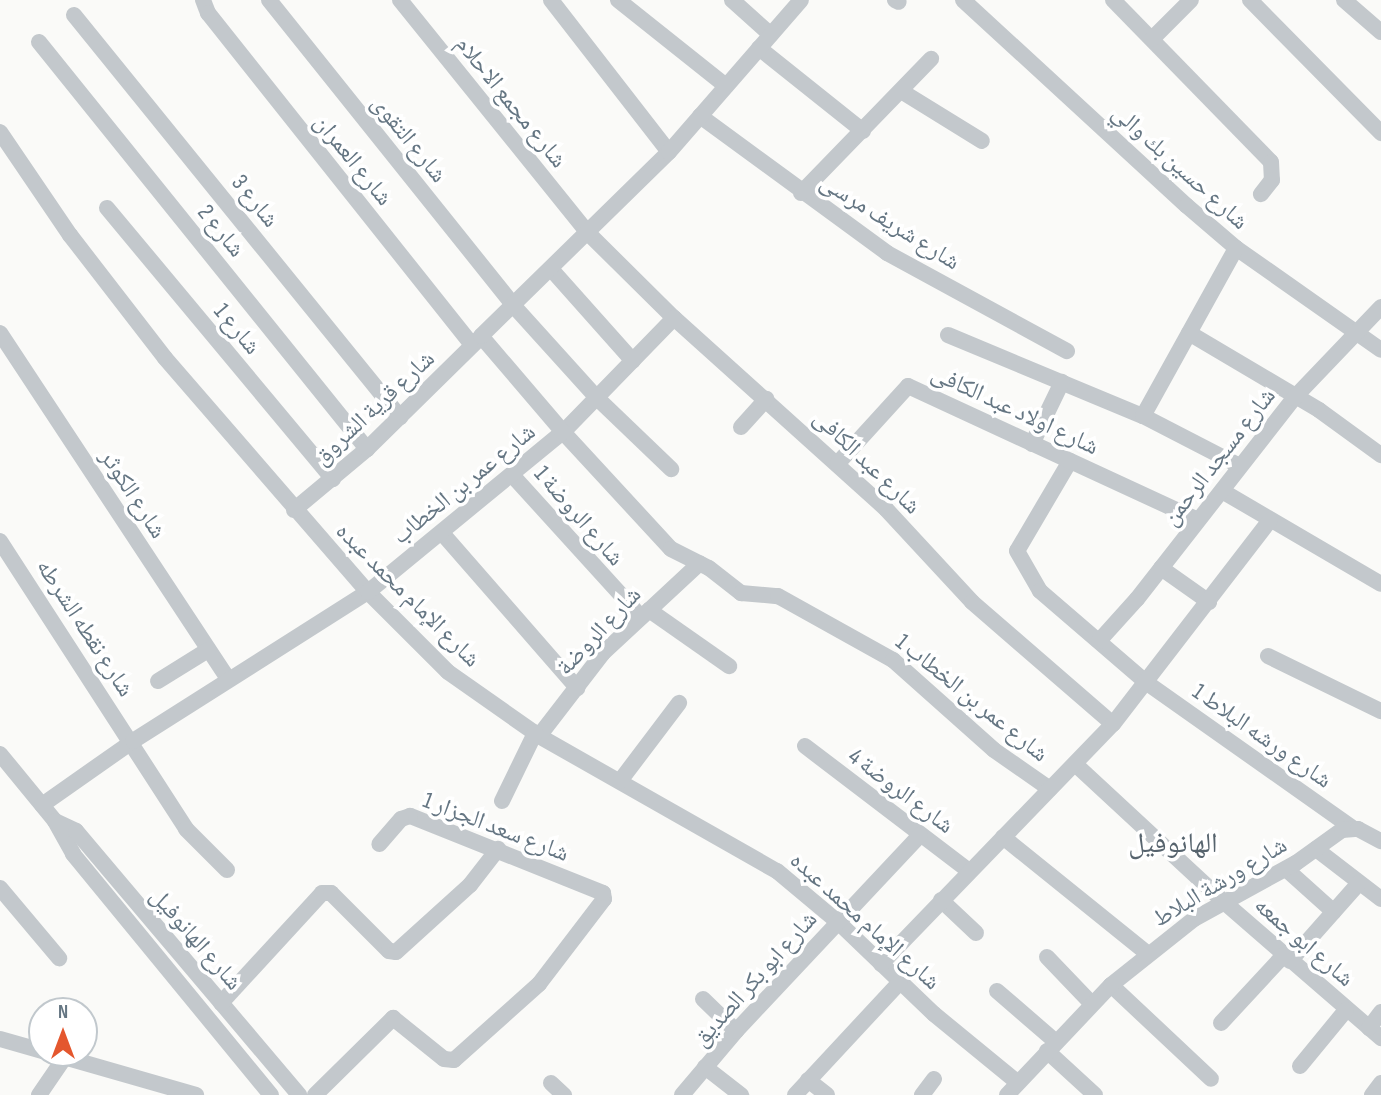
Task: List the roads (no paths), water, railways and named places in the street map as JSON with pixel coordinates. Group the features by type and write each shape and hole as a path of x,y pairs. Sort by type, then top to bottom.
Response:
{"street":[{"name":"شارع العمران","path":"203,0 208,13 477,341"},
{"name":"شارع التقوى","path":"269,0 513,305 597,398 671,469"},
{"name":"شارع مجمع الاحلام","path":"400,0 588,233"},
{"path":"551,0 668,152"},
{"path":"618,0 726,86"},
{"path":"732,0 771,35"},
{"path":"477,341 668,152 801,0"},
{"name":"شارع حسين بك والي","path":"963,0 1236,248 1381,350"},
{"path":"1113,0 1271,162 1272,180 1261,194"},
{"path":"1152,39 1191,0"},
{"path":"1250,0 1381,134"},
{"path":"1344,0 1381,32"},
{"name":"شارع 3","path":"74,15 400,417"},
{"name":"شارع 2","path":"39,42 367,449"},
{"path":"759,48 863,131"},
{"path":"801,193 931,59"},
{"path":"901,91 982,141"},
{"name":"شارع شريف مرسى","path":"700,116 801,193 897,259 1067,351"},
{"name":"شارع الإمام محمد عبده","path":"0,132 124,306 294,510 368,592 455,678 537,735 770,866 838,922 1012,1089"},
{"name":"شارع 1","path":"107,208 332,479"},
{"name":"شارع عبد الكافى","path":"588,233 674,318 838,463 972,602 1113,724"},
{"path":"1143,416 1236,248"},
{"path":"551,269 633,361"},
{"name":"شارع مسجد الرحمن","path":"1099,640 1161,568 1294,398 1381,307"},
{"path":"563,432 674,318"},
{"name":"شارع الكوثر","path":"0,333 228,679"},
{"path":"1189,333 1294,398 1319,410 1381,455"},
{"path":"948,335 1143,416 1240,466"},
{"name":"شارع قرية الشروق","path":"294,510 367,449 477,341"},
{"name":"شارع عمر بن الخطاب","path":"43,805 133,741 368,592 563,432 477,341"},
{"path":"1032,444 1062,382"},
{"name":"شارع اولاد عبد الكافى","path":"838,463 906,386 1198,520"},
{"path":"741,426 766,399"},
{"name":"شارع عمر بن الخطاب 1","path":"563,432 631,511 671,548 741,593 778,596 893,660 994,750 1050,789"},
{"name":"شارع ورشه البلاط 1","path":"1070,461 1017,551 1017,558 1047,599 1147,683 1351,827"},
{"name":"شارع الروضة 1","path":"512,475 645,613 729,666"},
{"path":"1222,491 1381,584"},
{"path":"881,964 1113,724 1270,520"},
{"path":"442,533 577,688"},
{"name":"شارع نقطه الشرطه","path":"0,541 133,741 186,829 227,870"},
{"name":"شارع الروضة","path":"502,801 537,735 603,653 699,564"},
{"path":"1161,568 1209,602"},
{"path":"158,681 208,650"},
{"path":"1268,656 1381,711"},
{"path":"620,781 679,703"},
{"name":"شارع الروضة 4","path":"806,746 969,871"},
{"name":"شارع الهانوفيل","path":"0,754 55,821 73,853 271,1095"},
{"name":"شارع ابو جمعه","path":"1075,764 1224,902 1375,1033"},
{"name":"شارع سعد الجزار 1","path":"315,1095 390,1019 400,1020 444,1059 454,1060 539,984 604,895 498,849 410,816 379,844"},
{"name":"شارع الهانوفيل","path":"55,821 76,831 299,1095"},
{"path":"1351,827 1381,841"},
{"name":"شارع ورشة البلاط","path":"1012,1089 1111,985 1148,954 1224,902 1286,869 1351,827"},
{"name":"شارع ابو بكر الصديق","path":"682,1095 736,1031 920,835"},
{"path":"1003,837 1148,954"},
{"path":"221,1003 322,893 331,893 389,951 396,952 470,885 498,849"},
{"path":"1316,849 1381,899"},
{"path":"1286,869 1334,912"},
{"path":"1221,1023 1334,912 1359,883"},
{"path":"3,898 59,958"},
{"path":"941,900 976,933"},
{"path":"1047,957 1092,1004"},
{"path":"795,1095 900,982"},
{"path":"1111,985 1211,1079"},
{"path":"997,991 1052,1046 1095,1095"},
{"path":"703,999 736,1031"},
{"path":"1300,1066 1346,1010"},
{"path":"1375,1033 1381,1012"},
{"path":"0,1039 28,1047"},
{"path":"39,1095 52,1067"},
{"path":"98,1067 196,1095"},
{"path":"705,1067 741,1095"},
{"path":"922,1095 934,1079"},
{"path":"808,1080 827,1095"},
{"path":"551,1083 564,1095"},
{"path":"1372,1095 1381,1083"}],"district":[{"name":"الهانوفيل","path":"1173,844"}]}
